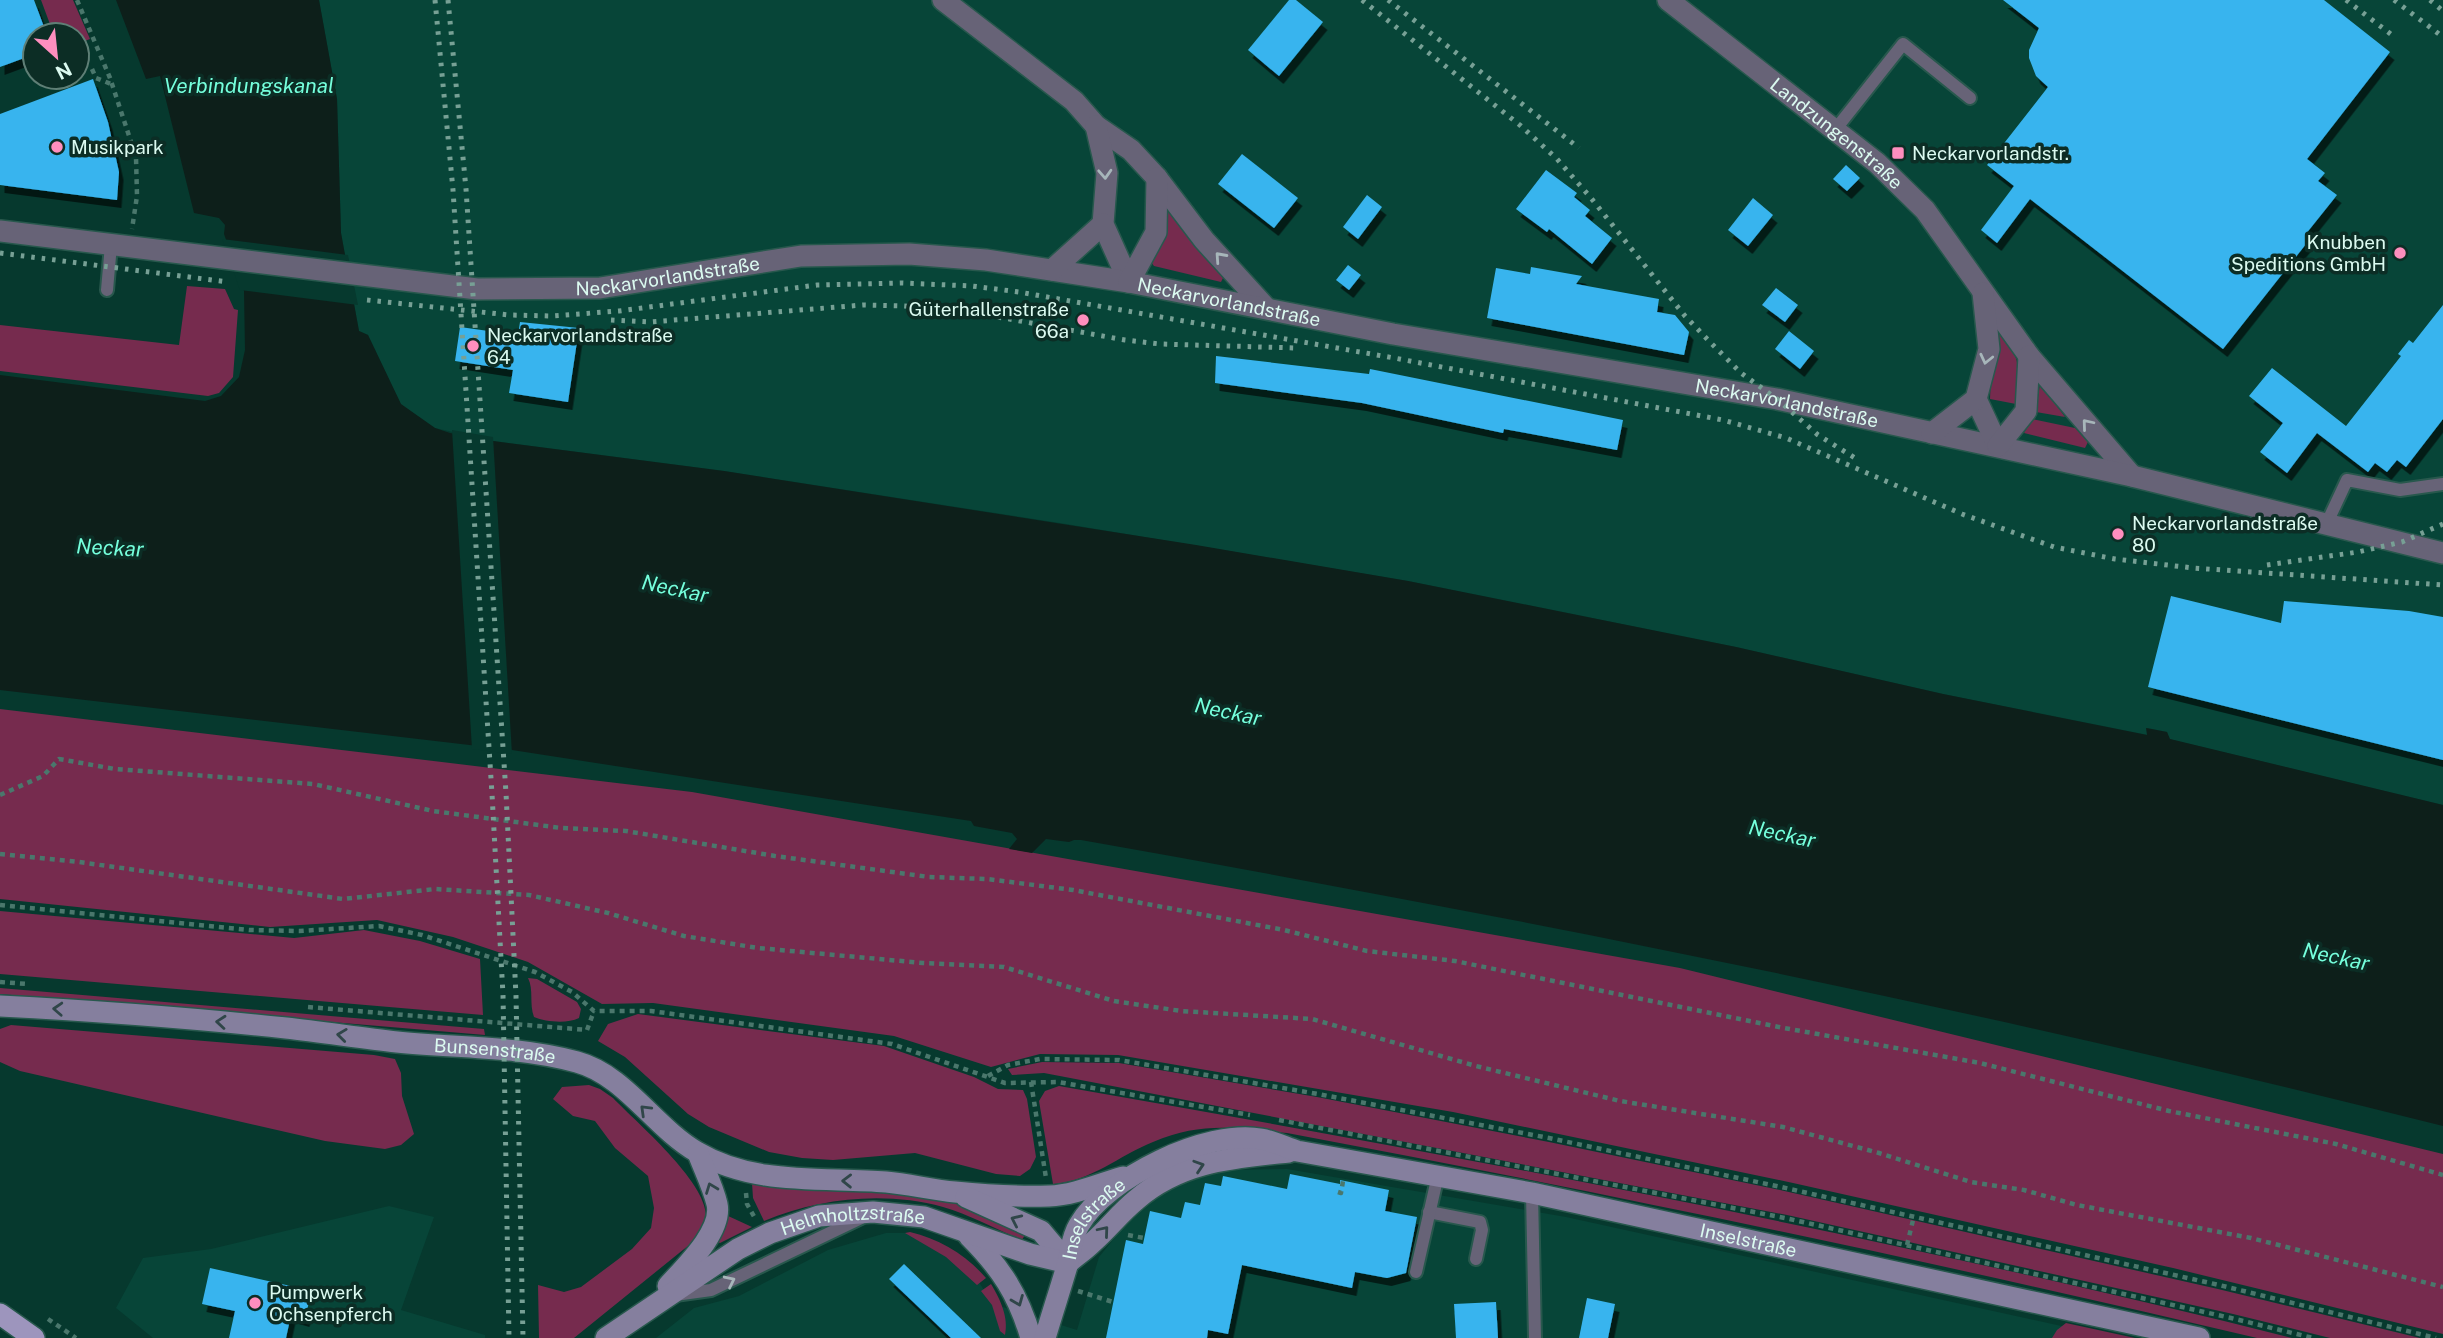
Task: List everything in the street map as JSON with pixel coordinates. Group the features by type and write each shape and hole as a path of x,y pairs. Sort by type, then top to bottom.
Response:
{"main road":[{"path":"0,1314 34,1338"}],"street":[{"path":"943,0 1073,101 1097,126 1131,150 1157,178 1204,240 1266,308"},
{"name":"Landzungenstraße","path":"1668,0 1877,163 1925,210 2029,356 2132,476"},
{"path":"1097,126 1107,173 1103,224 1129,282"},
{"path":"1129,282 1156,232 1157,178"},
{"path":"1052,270 1103,224"},
{"name":"Neckarvorlandstraße","path":"0,231 477,289 600,288 801,256 909,254 986,260 1129,282 1393,334 1777,399 2132,476 2443,553"},
{"name":"Landzungenstraße","path":"1976,399 1989,349 1982,291"},
{"path":"1933,433 1976,399 1998,446 2026,411 2029,356"},
{"name":"Bunsenstraße","path":"0,1006 116,1012 288,1028 396,1042 529,1051 596,1068 612,1078 650,1115 698,1153 728,1167 763,1175 808,1180 883,1182 954,1192 1049,1196 1071,1193 1131,1174"},
{"name":"Inselstraße","path":"1068,1263 1071,1242 1079,1224 1099,1201 1131,1174 1177,1154 1233,1139 1260,1139 1297,1151 1532,1192 2199,1338"},
{"name":"Inselstraße","path":"1068,1263 1095,1241 1115,1218 1139,1197 1163,1181 1214,1161 1297,1151"},
{"name":"Helmholtzstraße","path":"658,1301 699,1250 717,1221 718,1206 698,1153"},
{"name":"Bunsenstraße","path":"954,1192 1041,1231 1068,1263"},
{"name":"Helmholtzstraße","path":"606,1338 738,1249 770,1233 819,1216 873,1212 924,1217 1030,1254 1068,1263"},
{"path":"965,1231 1007,1279 1031,1338"},
{"path":"1045,1338 1068,1263"}],"lane":[{"path":"1835,130 1903,44 1970,98"},
{"path":"107,290 111,244"},
{"path":"2326,525 2347,480 2400,490 2443,484"},
{"path":"1416,1272 1438,1175"},
{"path":"1532,1192 1535,1338"},
{"path":"1429,1212 1480,1222 1482,1230 1476,1259"}],"path":[{"path":"77,0 112,84 136,157 137,196 132,228"},
{"path":"92,69 96,78 112,84"},
{"path":"0,795 43,776 60,759 115,769 313,784 432,811 561,828 626,831 775,856 929,877 987,879 1073,890 1284,930 1367,951 1455,961 1784,1028 1980,1063 2169,1111 2336,1144 2410,1168 2443,1175"},
{"path":"0,854 79,862 343,899 435,889 528,895 608,913 684,936 746,946 923,963 1004,967 1114,1001 1181,1010 1312,1019 1476,1066 1620,1101 1783,1127 1971,1182 2024,1190 2077,1205 2251,1238 2443,1287"},
{"path":"0,905 249,930 299,931 379,926 422,935 535,972 572,992 594,1011 651,1011 892,1044 1005,1083 1031,1082 1047,1186"},
{"path":"0,982 27,984"},
{"path":"301,1006 587,1030 594,1011"},
{"path":"987,1076 1007,1065 1040,1059 1119,1060 1318,1094 1549,1138 1913,1216 2220,1285 2436,1338"},
{"path":"746,1181 747,1204 758,1224"},
{"path":"1338,1192 1341,1193 1343,1185"},
{"path":"1907,1245 1913,1216"},
{"path":"1084,1293 1113,1301"}],"shaded area":[{"path":"41,0 73,0 82,21 49,21"},
{"path":"319,0 2443,0 2443,805 2169,739 2167,732 2147,728 2148,735 1943,694 1736,647 1408,581 724,471 493,441 435,428 401,405 368,335 359,331 341,233 337,99"},
{"path":"1167,209 1170,209 1181,229 1223,278 1221,282 1154,266 1151,262"},
{"path":"187,286 225,289 234,309 238,310 233,377 219,393 208,396 0,371 0,325 179,345"},
{"path":"1993,323 2013,351 2016,360 2019,379 2016,404 1990,399"},
{"path":"2040,383 2065,417 2036,412"},
{"path":"2032,419 2075,428 2088,442 2085,448 2024,433"},
{"path":"0,709 692,792 1680,968 2443,1154 2443,1334 2173,1268 1793,1183 1453,1112 1118,1055 1040,1054 991,1067 894,1036 653,1003 602,1004 528,962 453,937 377,920 270,927 0,899"},
{"path":"0,911 294,938 364,930 420,941 480,959 483,1015 0,974"},
{"path":"528,978 537,979 577,1002 581,1009 579,1018 557,1022 534,1017"},
{"path":"0,988 484,1029 485,1035 0,994"},
{"path":"638,1014 884,1046 974,1077 998,1089 1023,1090 1027,1099 1036,1157 1030,1169 1020,1176 996,1174 915,1153 833,1160 769,1152 709,1127 688,1114 625,1057 598,1041 608,1024"},
{"path":"11,1025 374,1055 395,1059 401,1073 402,1096 414,1134 401,1145 385,1149 325,1141 20,1071 0,1062 0,1029"},
{"path":"1042,1062 1119,1063 1317,1097 1549,1142 1780,1190 2218,1289 2420,1338 2330,1338 1787,1215 1044,1073 1012,1075 1008,1069"},
{"path":"589,1085 613,1098 683,1170 703,1202 706,1220 694,1241 574,1338 539,1338 538,1285 564,1292 581,1287 632,1249 651,1228 654,1208 648,1176 615,1148 595,1121 573,1116 553,1099 562,1087"},
{"path":"1059,1086 1523,1170 1832,1232 2292,1338 2257,1338 1774,1230 1287,1133 1219,1128 1187,1131 1153,1142 1093,1173 1053,1184 1039,1101 1045,1091"},
{"path":"1287,1169 1566,1217 2116,1338 656,1338 694,1308 739,1296 828,1250 886,1233 908,1233 973,1273 993,1304 1077,1330 1099,1257 1124,1226 1157,1197 1188,1181 1228,1170"},
{"path":"752,1183 848,1188 946,1198 1026,1233 1022,1240 953,1210 898,1199 830,1202 764,1221 753,1198"},
{"path":"389,1206 434,1217 401,1310 485,1335 485,1338 153,1338 116,1308 143,1258 211,1249"},
{"path":"726,1215 752,1227 720,1243 717,1242"},
{"path":"910,1232 952,1249 986,1278 977,1285 946,1257 905,1233"},
{"path":"991,1284 1005,1315 1005,1335 1000,1331 992,1305 981,1291"},
{"path":"2066,1323 2135,1338 2052,1338"}],"water":[{"path":"116,0 319,0 337,99 341,233 359,331 368,335 401,404 435,428 493,441 724,471 1408,581 1736,647 1943,694 2147,735 2146,728 2167,732 2170,739 2443,805 2443,1126 2105,1045 1765,971 1423,903 1081,840 1069,842 1046,839 1032,853 1009,849 1017,839 1012,833 974,826 971,821 512,750 0,690 0,375 205,401 221,396 239,377 245,350 244,291 224,234 225,225 219,218 194,213 160,76 146,79"}],"pier":[{"path":"222,239 348,255 358,305 240,290"},
{"path":"452,430 493,437 512,754 472,749"}],"building":[{"path":"0,0 34,0 42,21 21,21 21,59 0,67"},
{"path":"1289,0 1296,0 1323,22 1279,76 1248,50"},
{"path":"2003,0 2324,0 2390,52 2307,159 2325,173 2318,181 2337,195 2305,235 2310,239 2223,349 2030,199 1997,243 1981,230 2014,186 1987,165 2048,87 2036,76 2029,58 2029,50 2039,28"},
{"name":"Musikpark","path":"93,79 108,122 119,172 117,200 0,185 0,114 61,91 91,91"},
{"path":"1242,154 1298,198 1274,228 1218,184"},
{"path":"1846,165 1860,178 1847,191 1833,179"},
{"path":"1546,170 1577,193 1574,197 1590,210 1585,216 1612,238 1592,264 1549,229 1547,232 1516,209"},
{"path":"1367,195 1382,207 1358,239 1343,227"},
{"path":"1753,198 1773,215 1748,246 1728,230"},
{"path":"1348,265 1361,275 1349,290 1336,280"},
{"path":"1531,267 1582,276 1576,284 1659,299 1657,312 1675,315 1689,332 1684,355 1487,318 1496,268 1530,274"},
{"path":"1776,288 1798,305 1785,322 1762,305"},
{"path":"2443,305 2443,419 2406,467 2397,460 2387,472 2375,463 2368,472 2317,433 2287,473 2260,452 2283,423 2249,396 2272,368 2346,426 2401,356 2398,354 2409,340 2413,343"},
{"path":"520,322 579,328 568,402 509,393 513,370 455,361 460,327 518,335"},
{"path":"1789,331 1814,351 1800,369 1775,349"},
{"path":"1216,356 1369,374 1370,369 1623,420 1617,450 1504,429 1503,433 1362,403 1215,383"},
{"path":"2171,596 2281,623 2284,601 2409,611 2443,617 2443,760 2148,687"},
{"path":"1290,1174 1389,1190 1385,1211 1417,1217 1406,1273 1387,1278 1355,1272 1352,1288 1242,1265 1228,1334 1208,1330 1207,1338 1106,1338 1126,1240 1143,1244 1150,1211 1181,1218 1185,1202 1200,1205 1205,1183 1221,1186 1223,1176 1287,1189"},
{"path":"904,1264 981,1338 951,1338 889,1279"},
{"name":"Pumpwerk Ochsenpferch","path":"210,1268 304,1289 302,1301 309,1302 305,1319 291,1315 286,1338 229,1338 235,1311 202,1304"},
{"path":"1587,1298 1615,1304 1608,1338 1579,1338"},
{"path":"1496,1302 1498,1338 1456,1338 1454,1304"}],"railway":[{"path":"435,0 453,190 492,794 503,995 509,1338"},
{"path":"448,0 466,189 506,793 516,996 523,1338"},
{"path":"1362,0 1521,126 1557,159 1685,316 1712,344 1741,373 1777,399 1818,435 1855,458"},
{"path":"1388,0 1579,148"},
{"path":"2346,0 2396,38"},
{"path":"2394,0 2443,37"},
{"path":"2430,0 2443,11"},
{"path":"0,253 228,282"},
{"path":"367,300 509,315 551,316 619,311 817,285 903,283 972,286 1019,292 1394,358 1723,420 1786,438 1962,514 2054,547 2115,559 2193,568 2443,585"},
{"path":"611,320 650,322 863,305 904,306 959,310 1160,344 1296,348"},
{"path":"2267,565 2358,552 2402,542 2443,524"}],"place":[{"name":"Musikpark","path":"57,147"},
{"name":"Neckarvorlandstr.","path":"1898,153"},
{"name":"Knubben Speditions GmbH","path":"2400,253"},
{"name":"Güterhallenstraße 66a","path":"1083,320"},
{"name":"Neckarvorlandstraße 64","path":"473,346"},
{"name":"Neckarvorlandstraße 80","path":"2118,534"},
{"name":"Pumpwerk Ochsenpferch","path":"255,1303"}],"water label":[{"name":"Verbindungskanal","path":"249,86"},
{"name":"Neckar","path":"110,548"},
{"name":"Neckar","path":"675,589"},
{"name":"Neckar","path":"1228,712"},
{"name":"Neckar","path":"1782,834"},
{"name":"Neckar","path":"2336,957"}]}
